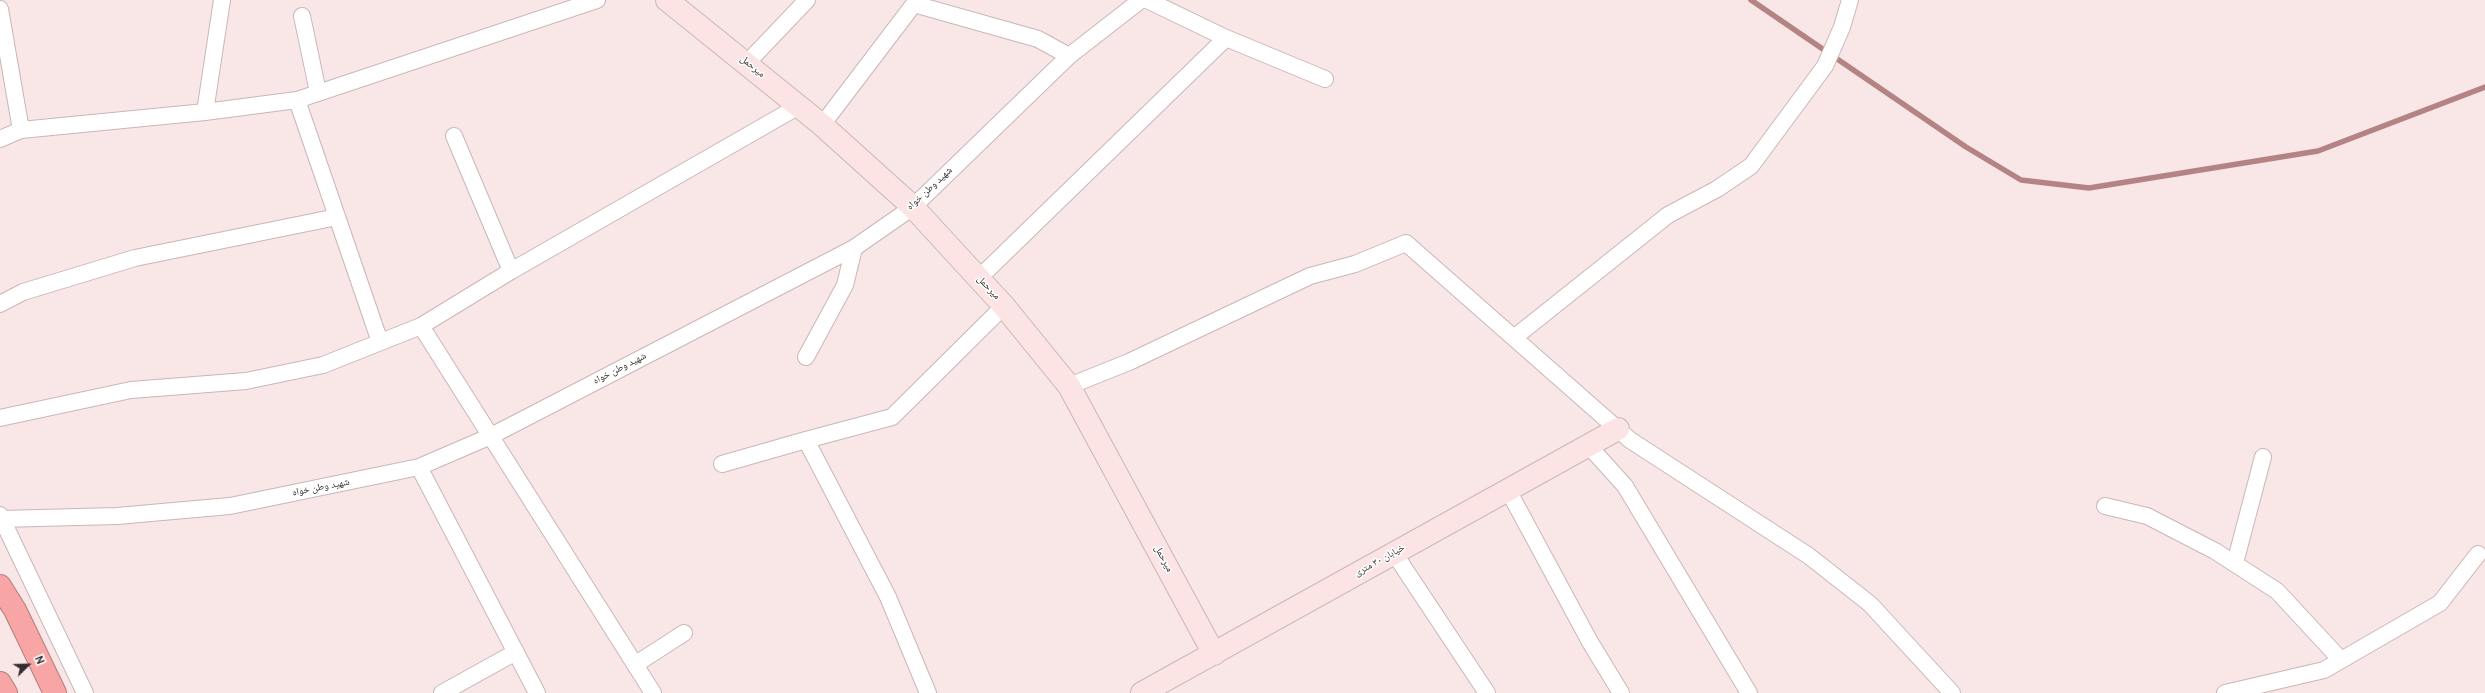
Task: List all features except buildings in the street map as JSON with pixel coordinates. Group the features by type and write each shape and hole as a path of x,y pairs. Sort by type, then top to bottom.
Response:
{"highway":[{"path":"0,586 15,610 55,693"},
{"path":"0,683 6,693"}],"street":[{"path":"205,112 222,0"},
{"path":"0,139 21,130 205,112 297,100 597,0"},
{"name":"میرحمل","path":"666,0 822,124 912,207 1004,306 1069,386 1214,654"},
{"path":"747,63 807,0"},
{"name":"شهید وطن خواه","path":"1,518 117,516 230,506 419,468 491,436 854,248 912,207 1069,56 1141,0"},
{"path":"1147,0 1226,38 1325,79"},
{"path":"1515,337 1668,215 1717,189 1751,166 1825,66 1842,27 1850,0"},
{"path":"822,124 914,4 1038,39 1069,56"},
{"path":"0,9 21,130"},
{"path":"302,16 318,92"},
{"path":"978,278 1226,38"},
{"path":"297,100 380,342"},
{"path":"0,418 131,390 246,381 315,367 421,326 511,271 799,106"},
{"path":"454,136 511,271"},
{"path":"0,304 23,292 135,258 337,217"},
{"path":"1069,386 1129,362 1310,276 1356,264 1406,243 1515,337 1630,440 1809,556 1870,604 1952,693"},
{"path":"806,357 846,285 854,248"},
{"path":"722,464 892,417 1004,306"},
{"path":"421,326 654,693"},
{"name":"خیابان ۳۰ متری","path":"1142,693 1618,429"},
{"path":"806,440 888,597 928,693"},
{"path":"1588,445 1624,486 1749,693"},
{"path":"2235,563 2263,457"},
{"path":"419,468 537,693"},
{"path":"1508,490 1590,642 1621,693"},
{"path":"2105,506 2148,516 2215,550 2235,563 2277,591 2341,660"},
{"path":"1,518 85,693"},
{"path":"1394,554 1486,693"},
{"path":"2225,693 2324,670 2440,603 2478,554"},
{"path":"636,664 684,633"},
{"path":"442,693 516,652"}],"waterway":[{"path":"1751,0 1966,147 2021,180 2089,188 2318,151 2485,87"}]}
